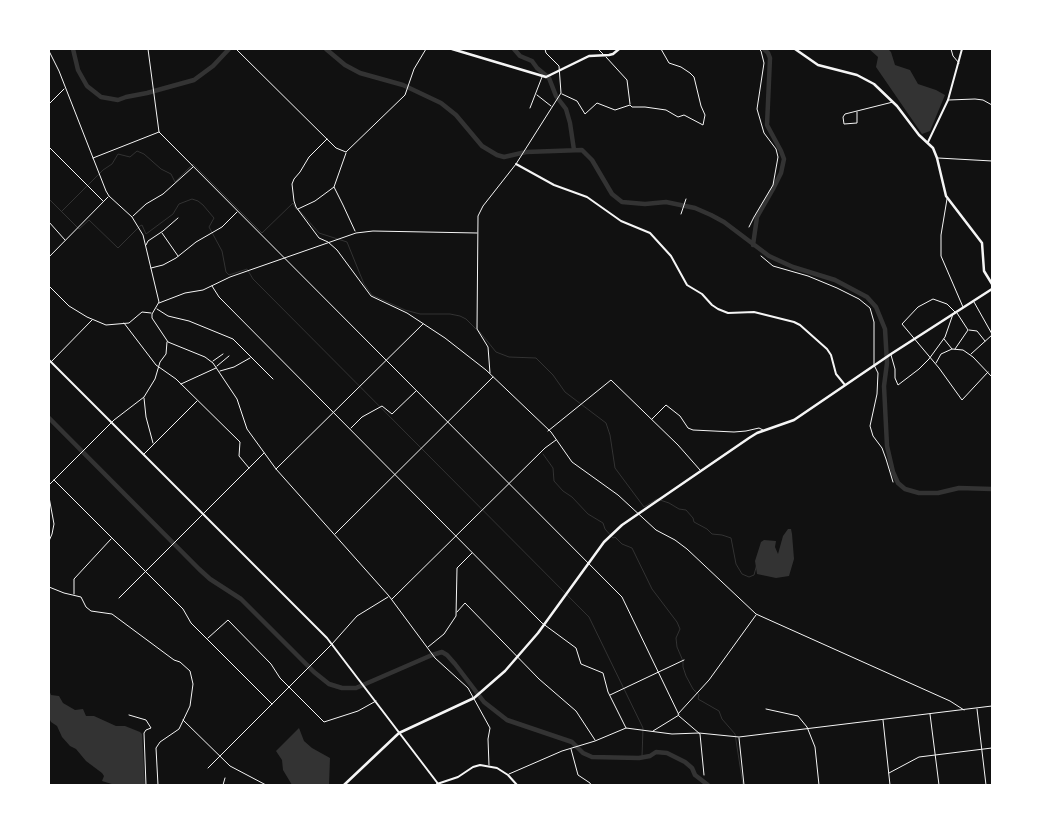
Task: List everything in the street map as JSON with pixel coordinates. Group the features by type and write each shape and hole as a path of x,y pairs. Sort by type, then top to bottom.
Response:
{"main road":[{"path":"452,49 543,76 551,76 589,56 613,54 619,49"},
{"path":"795,49 818,65 865,78 894,102 919,135 928,142 937,158 947,198 982,243 984,270 992,284"},
{"path":"344,785 399,733 475,697 506,672 609,536 701,470 750,438 794,420 891,354 992,289"}],"street":[{"path":"148,49 159,132 622,598 678,715 685,723 699,733 704,775"},
{"path":"236,49 337,150 346,152"},
{"path":"298,209 315,202 334,187 346,152 404,95 414,68 426,49"},
{"path":"490,374 486,342 477,329 478,216 483,206 516,164 560,94 560,71 558,64 546,53 545,49"},
{"path":"598,49 627,80 630,105"},
{"path":"560,94 577,101 585,114 597,103 615,110 630,105 632,107 666,110 678,117 684,115 703,125 705,115 694,77 681,67 670,63 661,49"},
{"path":"749,227 773,185 778,156 776,149 764,132 757,109 764,63 759,49"},
{"path":"951,49 952,56 959,62"},
{"path":"928,142 948,100 962,49"},
{"path":"49,51 58,68 109,196 138,225 146,246 159,304"},
{"path":"530,108 543,76"},
{"path":"49,104 65,89"},
{"path":"536,95 552,107"},
{"path":"948,100 975,99 983,100 992,105"},
{"path":"857,112 858,122 855,124 844,124 844,114 894,102"},
{"path":"93,158 159,132"},
{"path":"327,140 308,156 300,172 293,180 294,202 319,238 328,242 337,250 371,296 402,310 445,338 490,374 548,430 572,462 608,487 656,530 687,549 756,614 950,701 964,710"},
{"path":"49,147 103,202"},
{"path":"937,158 992,161"},
{"path":"516,164 554,185 587,197 621,220 650,233 671,256 687,285 702,294 718,309 728,313 754,312 792,321 800,325 827,349 831,355 836,374 845,385"},
{"path":"132,217 146,204 163,194 193,166"},
{"path":"334,187 356,233"},
{"path":"49,257 109,196"},
{"path":"947,198 941,235 941,256 963,308"},
{"path":"681,214 686,199"},
{"path":"151,268 163,265 178,256 196,242 222,227 238,211"},
{"path":"146,246 148,241 178,218"},
{"path":"49,222 66,240"},
{"path":"478,233 373,231 356,233 284,257 230,277 212,286 185,293 159,304 152,314 152,318 167,342 212,362 217,367 238,401 244,424 276,469 389,596 435,658 464,684 475,697 490,728 488,739 489,765"},
{"path":"162,232 178,256"},
{"path":"761,256 774,266 808,276 836,288 859,299 868,307 874,322 875,365 878,370 870,426 873,436 882,448 892,482"},
{"path":"49,286 69,306 106,325 131,322 142,312 152,314"},
{"path":"212,286 219,297 472,553 544,624 576,648 581,664 603,673 609,696 626,728"},
{"path":"985,341 977,331 968,330 949,306 935,299 928,301 910,313 902,324 936,364 962,400 988,372"},
{"path":"970,354 992,334 973,302"},
{"path":"156,309 168,316 189,321 233,339 273,379"},
{"path":"891,354 894,378 898,384 919,369 929,358 944,339 955,313"},
{"path":"92,319 50,361 332,644 438,784 458,777 473,767 489,765 508,775 517,785"},
{"path":"124,323 159,368 181,384 240,443 239,456 249,468"},
{"path":"276,469 423,324"},
{"path":"955,350 968,330"},
{"path":"944,339 952,349 963,350 970,354 992,377"},
{"path":"49,485 112,422 144,397 155,379 166,354 167,342"},
{"path":"936,364 940,355 952,349"},
{"path":"212,362 223,354"},
{"path":"181,384 217,367 229,356"},
{"path":"219,372 234,367 250,357"},
{"path":"335,534 493,377"},
{"path":"548,430 611,380 701,470"},
{"path":"350,429 362,418 382,406 392,414 417,390"},
{"path":"144,397 146,417 154,444"},
{"path":"144,454 197,400"},
{"path":"651,419 666,405 680,416 688,428 693,430 734,432 759,428 764,431"},
{"path":"392,600 545,448 556,440"},
{"path":"118,598 264,452"},
{"path":"54,480 183,609 188,621 272,704"},
{"path":"49,498 54,524 49,541"},
{"path":"73,595 75,592 74,579 112,538"},
{"path":"428,648 445,632 456,616 457,568 472,553"},
{"path":"49,587 82,597 86,607 91,611 112,614 174,660 188,668 192,677 192,700 179,729 160,742 156,748 158,785"},
{"path":"208,768 361,613 389,596"},
{"path":"457,612 465,603 518,658 576,711 595,741"},
{"path":"653,731 678,715 709,680 756,614"},
{"path":"208,639 228,620 271,664 278,677 324,722 358,711 376,701"},
{"path":"609,696 684,660"},
{"path":"508,775 562,751 595,741 626,728 672,734 699,733 738,738 992,706"},
{"path":"766,708 798,716 808,729 815,747 820,785"},
{"path":"976,708 986,785"},
{"path":"930,714 939,785"},
{"path":"128,715 146,720 151,728 144,733 146,785"},
{"path":"183,719 237,770 266,785"},
{"path":"883,720 890,785"},
{"path":"738,738 744,785"},
{"path":"889,773 919,757 992,748"},
{"path":"571,749 577,774 591,785"},
{"path":"223,785 225,778"}],"shaded area":[{"path":"869,49 888,49 891,52 895,65 910,70 918,84 945,95 930,131 922,134 876,67 878,57"},
{"path":"788,529 791,529 792,534 794,559 789,576 776,578 757,574 755,561 761,542 764,540 776,541 775,547 778,554 783,536"},
{"path":"49,690 51,695 59,696 63,703 75,710 83,709 86,716 94,716 116,726 125,726 140,732 142,734 145,785 115,785 102,781 104,776 102,773 86,761 76,749 70,746 62,737 57,726 51,722 49,718"},
{"path":"299,728 304,741 330,758 329,785 292,785 283,770 282,760 276,751"}],"waterway":[{"path":"73,49 78,70 87,86 101,97 118,100 194,80 213,66 229,49"},
{"path":"326,49 345,65 360,73 403,85 441,103 456,115 482,146 497,155 504,157 526,152 582,150 592,160 612,194 622,202 645,204 666,202 695,208 724,222 769,256 793,267 835,280 867,297 876,307 885,329 887,363 884,386 887,446 893,472 898,483 905,489 919,493 938,493 959,488 992,489"},
{"path":"514,49 520,56 532,61 549,78 556,96 566,109 574,150"},
{"path":"753,245 757,217 781,173 784,159 767,125 770,58 764,49"},
{"path":"62,211 103,170 112,164 118,154 130,157 137,151 144,154 161,169 171,174 175,182 193,164 262,233 293,203 296,209 319,233 347,242 364,284 372,295 405,310 420,314 460,316 476,329"},
{"path":"49,199 79,229 89,220 118,248 142,225 146,234 173,214 179,204 192,199 203,205 214,218 209,227 222,251 226,272 229,275 247,269 253,279 589,617 643,728 642,757"},
{"path":"479,331 496,352 509,357 536,358 553,375 565,392 606,423 610,435 615,468 644,507 657,499 679,509 686,510 694,522 712,534 731,538 736,564 742,574 749,577 754,575 757,564"},
{"path":"49,418 199,569 210,579 241,599 314,672 329,684 342,688 356,688 442,652 455,664 484,702 507,720 572,742 583,753 592,757 639,758 650,756 656,752 667,753 685,762 692,768 695,775 708,785"},
{"path":"543,454 553,468 554,481 563,491 572,497 588,514 603,523 605,529 613,538 615,537 622,544 632,548 652,589 677,622 680,629 676,638 677,647 683,661 686,676 693,689 699,695 698,699 719,711 722,719 735,734 743,785"}]}
